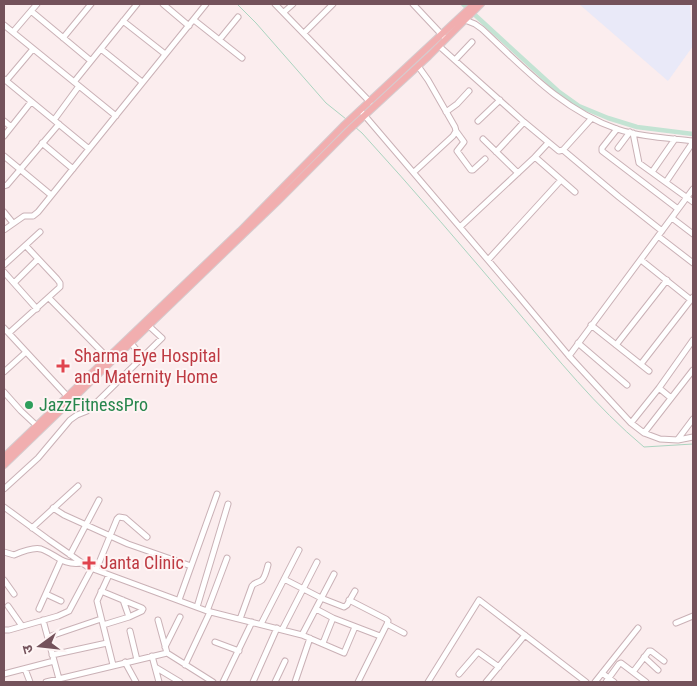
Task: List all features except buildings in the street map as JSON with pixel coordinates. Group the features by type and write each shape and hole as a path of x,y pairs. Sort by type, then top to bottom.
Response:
{"main road":[{"path":"4,465 240,231 477,5"},
{"path":"372,104 440,46 444,36"},
{"path":"4,458 68,397 149,326 278,201 347,127"}],"street":[{"path":"13,32 37,4"},
{"path":"63,38 91,4"},
{"path":"74,82 137,4"},
{"path":"163,4 189,26"},
{"path":"4,230 24,216 31,217 34,215 52,195 206,4"},
{"path":"275,4 372,104"},
{"path":"284,12 293,4"},
{"path":"304,33 332,4"},
{"path":"412,4 444,36"},
{"path":"31,11 91,61"},
{"path":"220,39 238,17"},
{"path":"466,17 561,100 591,118 617,129 693,141 666,182"},
{"path":"194,20 242,58"},
{"path":"123,22 165,54"},
{"path":"4,24 116,116"},
{"path":"455,60 472,42"},
{"path":"440,46 548,143 559,151 563,150 662,231"},
{"path":"33,49 5,80 89,149"},
{"path":"101,49 142,82"},
{"path":"418,66 464,142 457,152 471,170 474,170 485,159"},
{"path":"4,186 7,185 42,143 79,86"},
{"path":"446,112 457,104 469,90"},
{"path":"478,121 500,100"},
{"path":"4,136 32,102"},
{"path":"362,113 569,356 631,423 644,433 660,439 678,440 693,437"},
{"path":"563,150 591,118"},
{"path":"4,121 11,127"},
{"path":"496,152 524,122"},
{"path":"617,129 602,148 602,151 678,209"},
{"path":"414,172 456,131"},
{"path":"618,148 631,132"},
{"path":"631,132 639,163 693,202"},
{"path":"652,172 675,139"},
{"path":"483,140 518,173"},
{"path":"42,143 73,169"},
{"path":"460,227 548,143"},
{"path":"4,156 52,195"},
{"path":"535,157 574,192"},
{"path":"488,260 561,180"},
{"path":"569,356 693,189"},
{"path":"4,212 13,223"},
{"path":"672,218 693,234"},
{"path":"4,265 40,232"},
{"path":"658,236 693,263"},
{"path":"8,333 60,287 60,283 26,246"},
{"path":"14,283 38,259"},
{"path":"641,260 692,298 641,364"},
{"path":"4,272 36,309"},
{"path":"616,344 667,280"},
{"path":"49,298 110,360"},
{"path":"591,325 649,371"},
{"path":"4,489 38,458 70,420 96,403 162,338 149,326"},
{"path":"4,328 68,397"},
{"path":"631,423 693,340"},
{"path":"131,343 142,357"},
{"path":"578,343 627,385"},
{"path":"4,372 26,352"},
{"path":"644,433 693,370"},
{"path":"659,388 671,398"},
{"path":"4,392 20,411 37,426"},
{"path":"678,440 693,419"},
{"path":"32,528 78,486"},
{"path":"179,600 217,494"},
{"path":"70,555 99,500"},
{"path":"197,607 228,504"},
{"path":"4,507 70,555 94,569 197,607 302,635 344,653 356,627"},
{"path":"53,508 64,515 128,544 191,566"},
{"path":"4,630 69,611 94,569 119,517 122,517 147,537"},
{"path":"4,552 14,555 20,552 39,549 75,564 82,562"},
{"path":"261,624 299,550"},
{"path":"185,665 209,611 227,558"},
{"path":"39,609 62,560"},
{"path":"253,682 279,629 317,562"},
{"path":"240,619 252,586 255,582 263,579 268,565"},
{"path":"108,574 97,601 113,665"},
{"path":"302,635 334,574"},
{"path":"284,580 321,598 344,606 347,605 355,591"},
{"path":"4,582 14,594"},
{"path":"48,637 102,622 129,617 143,609 101,591"},
{"path":"46,594 61,602"},
{"path":"123,600 129,617"},
{"path":"349,600 388,621 358,682"},
{"path":"428,682 479,600 586,682"},
{"path":"8,606 22,626"},
{"path":"316,609 333,618 380,636"},
{"path":"676,623 693,616"},
{"path":"165,647 180,617"},
{"path":"323,643 333,618"},
{"path":"43,620 59,679"},
{"path":"158,620 167,653 213,682"},
{"path":"223,682 252,622"},
{"path":"387,624 404,633"},
{"path":"595,682 638,628"},
{"path":"130,631 137,660"},
{"path":"486,682 525,635"},
{"path":"295,682 310,638"},
{"path":"4,674 108,642"},
{"path":"215,642 239,651"},
{"path":"633,672 650,650 664,661"},
{"path":"459,674 478,652 499,667"},
{"path":"46,682 167,653"},
{"path":"152,656 159,682"},
{"path":"644,657 658,670"},
{"path":"275,682 285,661"},
{"path":"126,662 136,682"},
{"path":"602,673 609,681 620,663 646,682"},
{"path":"155,667 180,682"},
{"path":"25,669 30,682"},
{"path":"573,682 578,676"}],"shaded area":[{"path":"579,4 690,4 693,46 668,81"}],"waterway":[{"path":"237,4 326,103 346,119"},
{"path":"463,4 558,91 579,106 637,127 693,134"},
{"path":"355,127 421,199 578,382 626,432 644,447 693,444"}],"place":[{"name":"Sharma Eye Hospital and Maternity Home","path":"63,366"},
{"name":"JazzFitnessPro","path":"29,405"},
{"name":"Janta Clinic","path":"89,563"}]}
